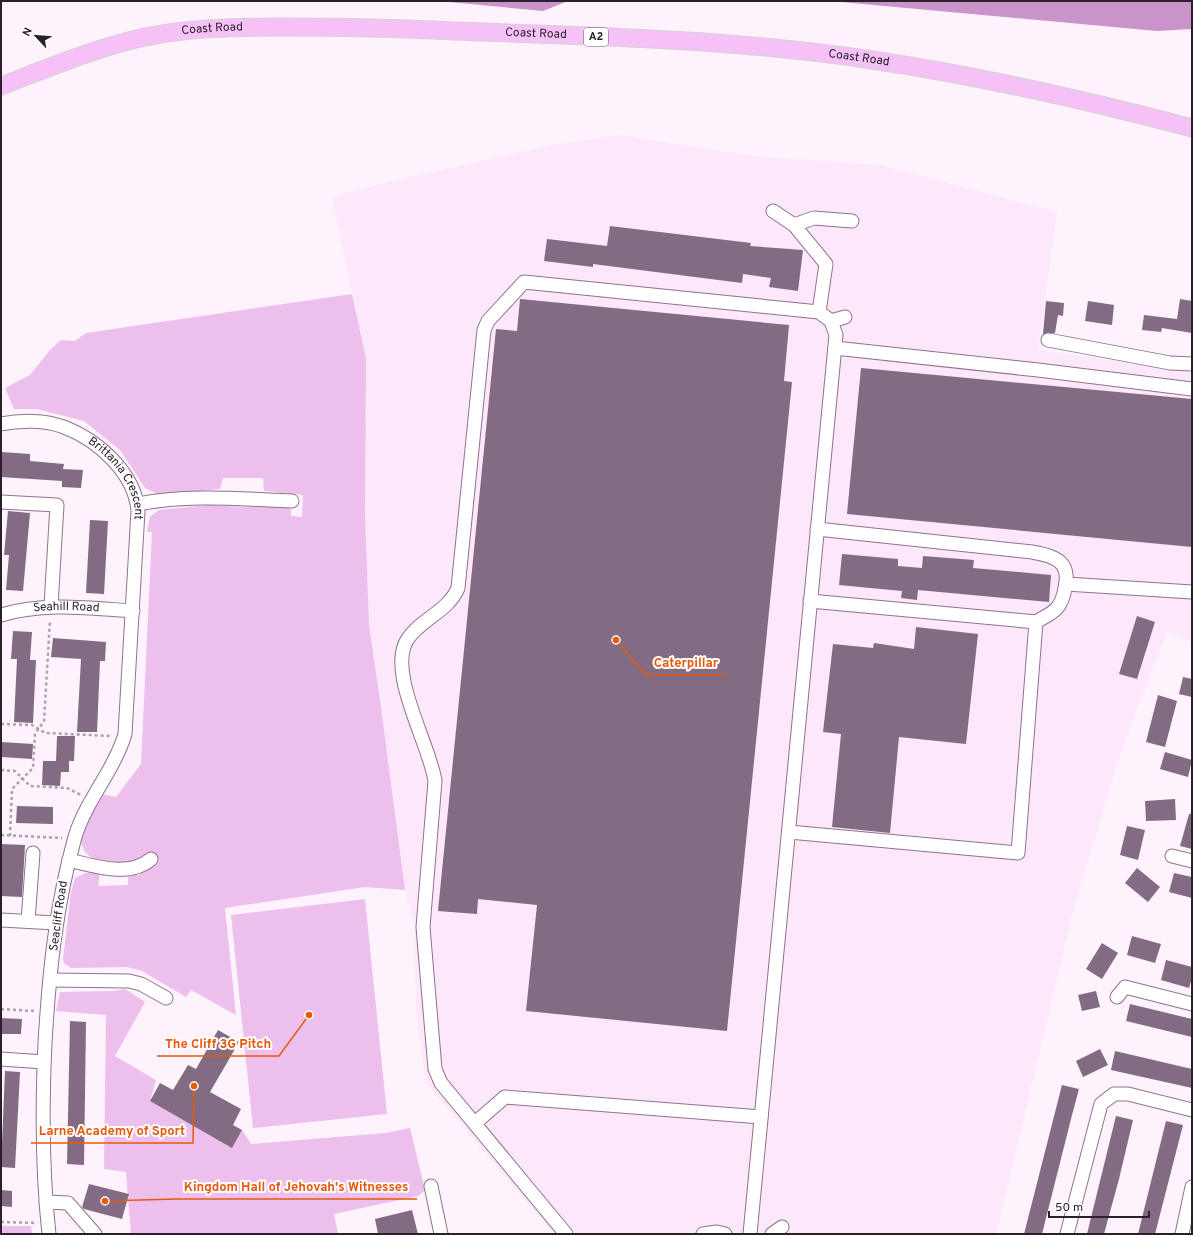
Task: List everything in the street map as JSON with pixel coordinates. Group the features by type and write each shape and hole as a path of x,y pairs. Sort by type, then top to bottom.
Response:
{"main road":[{"name":"Coast Road","path":"1,86 89,53 146,37 240,27 417,29 648,39 755,46 870,59 956,74 1094,102 1192,128"}],"street":[{"path":"773,211 794,225 826,264 819,312"},
{"path":"794,225 814,218 852,221"},
{"path":"566,1234 441,1082 435,1069 423,927 434,781 433,772 405,686 402,661 404,646 411,635 453,598 458,588 486,326 524,282 819,312 831,321 836,335 750,1234"},
{"path":"831,321 845,317"},
{"path":"1048,340 1170,363 1192,364"},
{"path":"835,348 1018,367 1192,389"},
{"name":"Brittania Crescent","path":"1,424 25,421 55,424 85,438 102,450 121,470 130,483 138,504 133,611"},
{"path":"138,504 167,499 194,497 292,501"},
{"path":"1,502 57,505 51,606"},
{"path":"810,601 1036,622 1056,608 1063,597 1066,584 1067,573 1064,565 1054,558 1043,554 817,529"},
{"path":"1066,584 1192,592"},
{"name":"Seahill Road","path":"1,615 33,607 51,606 133,611"},
{"name":"Seacliff Road","path":"49,1229 43,1142 44,1062 47,1011 56,923 69,860 80,825 91,801 118,753 126,726 133,611"},
{"path":"788,832 1018,853 1036,622"},
{"path":"28,921 33,853"},
{"path":"1172,856 1192,861"},
{"path":"69,860 99,867 126,869 138,867 151,859"},
{"path":"1,920 56,923"},
{"path":"50,980 129,980 141,984 166,998"},
{"path":"1117,997 1125,988 1192,1004"},
{"path":"1,1059 44,1062"},
{"path":"1067,1234 1101,1104 1114,1094 1128,1094 1192,1110"},
{"path":"475,1123 505,1097 761,1117"},
{"path":"431,1186 441,1234"},
{"path":"1182,1234 1192,1188"},
{"path":"46,1202 68,1203 95,1234"},
{"path":"703,1234 717,1232 725,1234"}],"path":[{"path":"10,836 12,789 33,768 35,734 44,721 51,606"},
{"path":"1,724 32,725 45,732 123,738"},
{"path":"1,770 15,771 30,786 67,788 91,801"},
{"path":"1,835 52,838"},
{"path":"1,1009 47,1011"},
{"path":"1,1222 49,1229"}],"shaded area":[{"path":"438,1 568,1 543,11"},
{"path":"830,1 1192,1 1192,29 1157,31"},
{"path":"620,135 752,156 879,165 1057,212 1038,350 1192,372 1192,643 1167,631 1119,757 1074,907 996,1234 554,1234 426,1083 416,1010 415,927 405,890 369,625 365,514 366,359 332,197 385,183 553,145"},
{"path":"352,294 366,359 365,514 369,625 405,890 365,887 225,908 236,1015 191,990 186,997 142,971 128,967 71,968 64,963 63,959 71,892 75,878 86,873 100,872 98,886 128,885 128,875 139,875 159,861 149,854 142,861 135,863 117,865 108,864 91,857 85,852 81,838 87,818 101,794 116,797 141,764 152,532 147,532 150,517 159,510 209,505 285,507 291,509 291,516 302,517 303,495 264,491 263,478 223,478 220,489 160,495 145,488 120,450 84,421 36,409 14,409 5,388 30,375 50,350 61,340 75,341 86,333"},
{"path":"365,899 387,1114 253,1128 231,915"},
{"path":"125,989 145,1002 115,1056 156,1080 150,1101 232,1147 242,1130 251,1144 386,1133 410,1128 425,1190 418,1196 334,1214 338,1234 131,1234 126,1172 104,1169 106,1015 56,1011 60,992 114,991"},
{"path":"1,1226 31,1226 32,1234 1,1234"}],"building":[{"path":"610,226 751,243 750,246 803,250 798,291 769,287 771,278 743,274 742,283 593,264 593,267 544,261 547,239 607,246"},
{"path":"520,299 789,325 784,381 792,382 727,1031 526,1011 537,905 478,899 477,914 438,911 496,329 517,331"},
{"path":"1180,299 1192,301 1192,333 1162,328 1161,332 1142,330 1144,315 1177,319"},
{"path":"1046,301 1064,303 1063,316 1058,315 1055,333 1043,334"},
{"path":"1088,301 1114,305 1112,325 1085,321"},
{"path":"861,368 1192,399 1192,547 847,514"},
{"path":"1,452 30,454 30,461 64,464 63,469 83,470 81,488 62,487 62,481 1,477"},
{"path":"8,511 30,513 23,591 6,590 9,555 4,555"},
{"path":"90,520 108,521 104,594 86,593"},
{"path":"842,554 898,559 898,566 922,568 923,556 974,560 973,568 1051,575 1049,602 918,590 917,600 901,598 902,591 839,585"},
{"path":"1137,616 1155,622 1137,679 1119,674"},
{"path":"916,627 978,634 966,744 899,737 890,833 832,827 841,734 823,732 833,644 873,648 874,643 914,649"},
{"path":"13,631 32,632 30,660 36,660 33,723 14,722 17,659 11,659"},
{"path":"53,638 106,642 105,661 100,661 97,732 77,732 81,659 51,657"},
{"path":"1183,677 1192,679 1192,697 1179,694"},
{"path":"1158,695 1177,701 1165,747 1146,742"},
{"path":"57,736 75,736 74,761 69,761 69,772 61,772 60,786 42,785 43,761 56,761"},
{"path":"1,742 33,744 32,759 1,757"},
{"path":"1165,752 1192,760 1188,777 1160,769"},
{"path":"1175,799 1176,820 1146,821 1145,801"},
{"path":"17,806 53,807 53,824 16,823"},
{"path":"1189,814 1192,814 1192,849 1180,846"},
{"path":"1127,826 1145,830 1138,860 1120,855"},
{"path":"1,844 25,845 22,897 1,896"},
{"path":"1137,868 1160,887 1148,902 1125,883"},
{"path":"1174,873 1192,877 1192,898 1169,892"},
{"path":"1132,936 1161,944 1155,963 1127,955"},
{"path":"1102,943 1118,953 1102,979 1086,969"},
{"path":"1166,960 1192,967 1192,978 1189,988 1161,980"},
{"path":"1096,991 1100,1007 1082,1011 1078,995"},
{"path":"1130,1004 1192,1019 1192,1037 1126,1021"},
{"path":"1,1018 22,1019 21,1034 1,1034"},
{"path":"70,1021 86,1022 84,1165 67,1164"},
{"path":"218,1030 239,1042 210,1092 241,1109 233,1125 242,1130 232,1148 150,1101 160,1083 173,1090 188,1065 196,1069"},
{"path":"1100,1049 1108,1065 1083,1077 1076,1061"},
{"path":"1115,1051 1192,1069 1192,1088 1111,1070"},
{"path":"5,1071 20,1072 15,1168 1,1167"},
{"path":"1062,1085 1079,1089 1042,1234 1024,1234"},
{"path":"1116,1116 1133,1120 1119,1179 1104,1234 1087,1234"},
{"path":"1166,1121 1183,1125 1155,1234 1138,1234"},
{"path":"89,1184 129,1194 122,1219 84,1209 82,1207"},
{"path":"1,1190 12,1191 12,1207 1,1206"},
{"path":"412,1210 418,1234 378,1234 375,1219"}],"place":[{"name":"Caterpillar","path":"616,640"},
{"name":"The Cliff 3G Pitch","path":"309,1015"},
{"name":"Larne Academy of Sport","path":"194,1086"},
{"name":"Kingdom Hall of Jehovah's Witnesses","path":"105,1201"}]}
